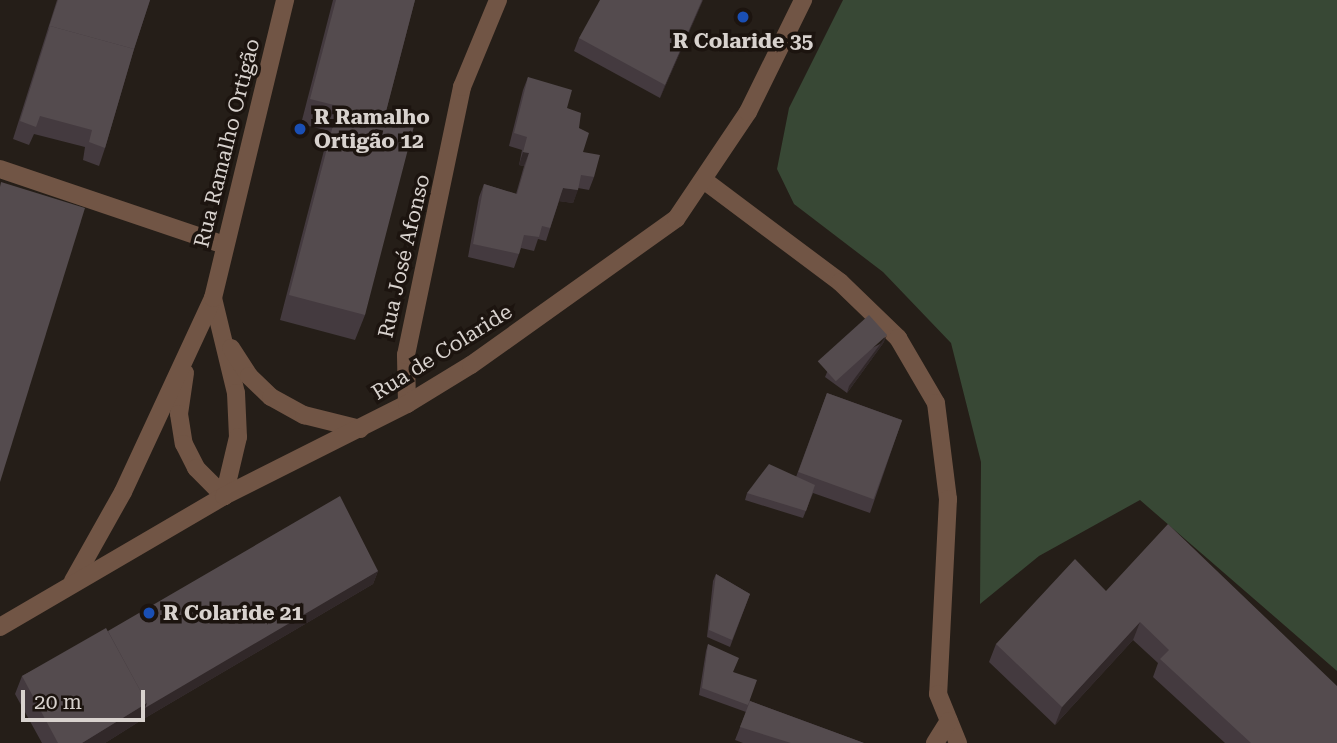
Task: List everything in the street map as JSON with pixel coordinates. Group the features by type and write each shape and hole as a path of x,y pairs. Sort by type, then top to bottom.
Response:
{"street":[{"name":"Rua Ramalho Ortigão","path":"73,581 123,492 213,298 285,0"},
{"name":"Rua José Afonso","path":"407,404 406,355 461,87 498,0"},
{"name":"Rua de Colaride","path":"0,627 73,581 224,496 407,404 471,365 676,219 705,181 748,112 803,0"},
{"path":"0,169 226,245"},
{"path":"705,181 839,282 898,338 936,403 948,499 938,694 958,743"},
{"path":"213,298 226,339 238,437 224,496"},
{"path":"226,339 249,376 271,397 304,415 360,429"},
{"name":"Rua Ramalho Ortigão","path":"187,359 179,414 184,444 195,468 224,496"},
{"path":"935,743 949,722"}],"green space":[{"path":"843,0 1337,0 1337,671 1140,500 1039,556 980,604 981,462 951,343 883,272 794,204 777,169 789,108"}],"building":[{"path":"58,0 150,0 134,49 50,26 48,30"},
{"path":"336,0 415,0 384,119 414,126 365,315 289,295 338,106 310,99"},
{"path":"600,0 702,0 665,85 579,38"},
{"path":"50,26 134,49 105,148 89,142 92,130 40,116 36,127 20,121"},
{"path":"528,77 572,90 567,108 581,113 579,128 589,133 583,152 600,155 594,177 581,175 578,190 563,188 550,228 542,226 539,237 524,235 519,254 473,244 484,184 517,194 529,153 523,152 527,137 514,133"},
{"path":"1,182 85,208 0,482 0,187"},
{"path":"869,315 887,335 836,381 818,361"},
{"path":"827,393 902,420 873,499 798,472"},
{"path":"769,464 815,485 806,511 747,493"},
{"path":"340,496 378,571 145,708 147,703 108,631"},
{"path":"1168,524 1337,686 1337,743 1251,743 1160,659 1169,650 1140,622 1062,707 996,644 1075,559 1106,591"},
{"path":"716,574 750,594 732,640 709,630"},
{"path":"106,628 147,703 82,743 58,743 22,676"},
{"path":"708,644 739,658 733,672 757,680 748,705 702,688"},
{"path":"750,701 864,743 791,743 740,727"}],"place":[{"name":"R Colaride 35","path":"743,17"},
{"name":"R Ramalho Ortigão 12","path":"300,129"},
{"name":"R Colaride 21","path":"149,613"}]}
